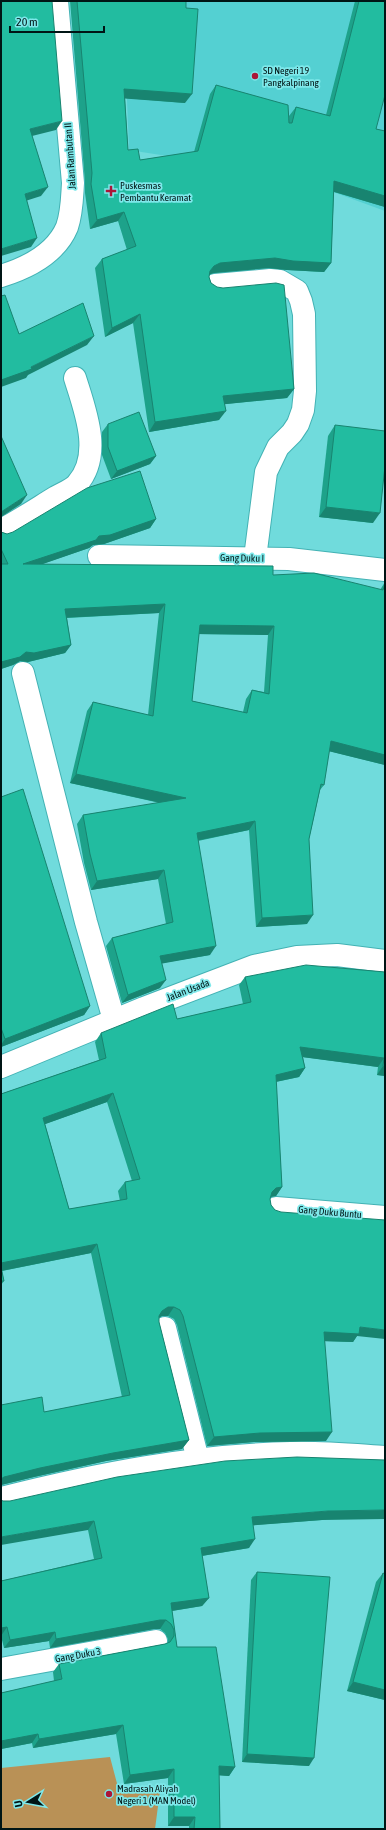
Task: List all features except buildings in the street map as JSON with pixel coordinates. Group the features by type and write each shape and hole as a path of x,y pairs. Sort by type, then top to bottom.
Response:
{"street":[{"name":"Jalan Rambutan II","path":"1,276 11,273 40,257 57,244 67,226 72,204 73,183 57,1"},
{"path":"216,285 270,280 280,281 297,291 304,314 305,391 303,410 298,424 292,433 278,447 266,472 255,558"},
{"path":"1,530 77,484 85,471 90,454 90,439 86,414 75,378"},
{"name":"Gang Duku I","path":"99,556 289,559 385,570"},
{"path":"23,673 86,922 114,1020"},
{"name":"Jalan Usada","path":"1,1067 114,1020 254,966 297,957 337,955 385,961"},
{"name":"Gang Duku Buntu","path":"276,1208 385,1217"},
{"path":"165,1328 198,1460"},
{"path":"1,1498 141,1468 198,1460 292,1453 385,1457"},
{"name":"Gang Duku 3","path":"1,1669 156,1641"}],"shaded area":[{"name":"SD Negeri 19 Pangkalpinang","path":"123,1 385,1 385,211 240,158 167,156 129,150"},
{"path":"110,1757 119,1791 160,1791 155,1829 1,1829 1,1768"}],"place":[{"name":"SD Negeri 19 Pangkalpinang","path":"255,76"},
{"name":"Puskesmas Pembantu Keramat","path":"111,191"},
{"name":"Madrasah Aliyah Negeri 1 (MAN Model)","path":"109,1794"}]}
